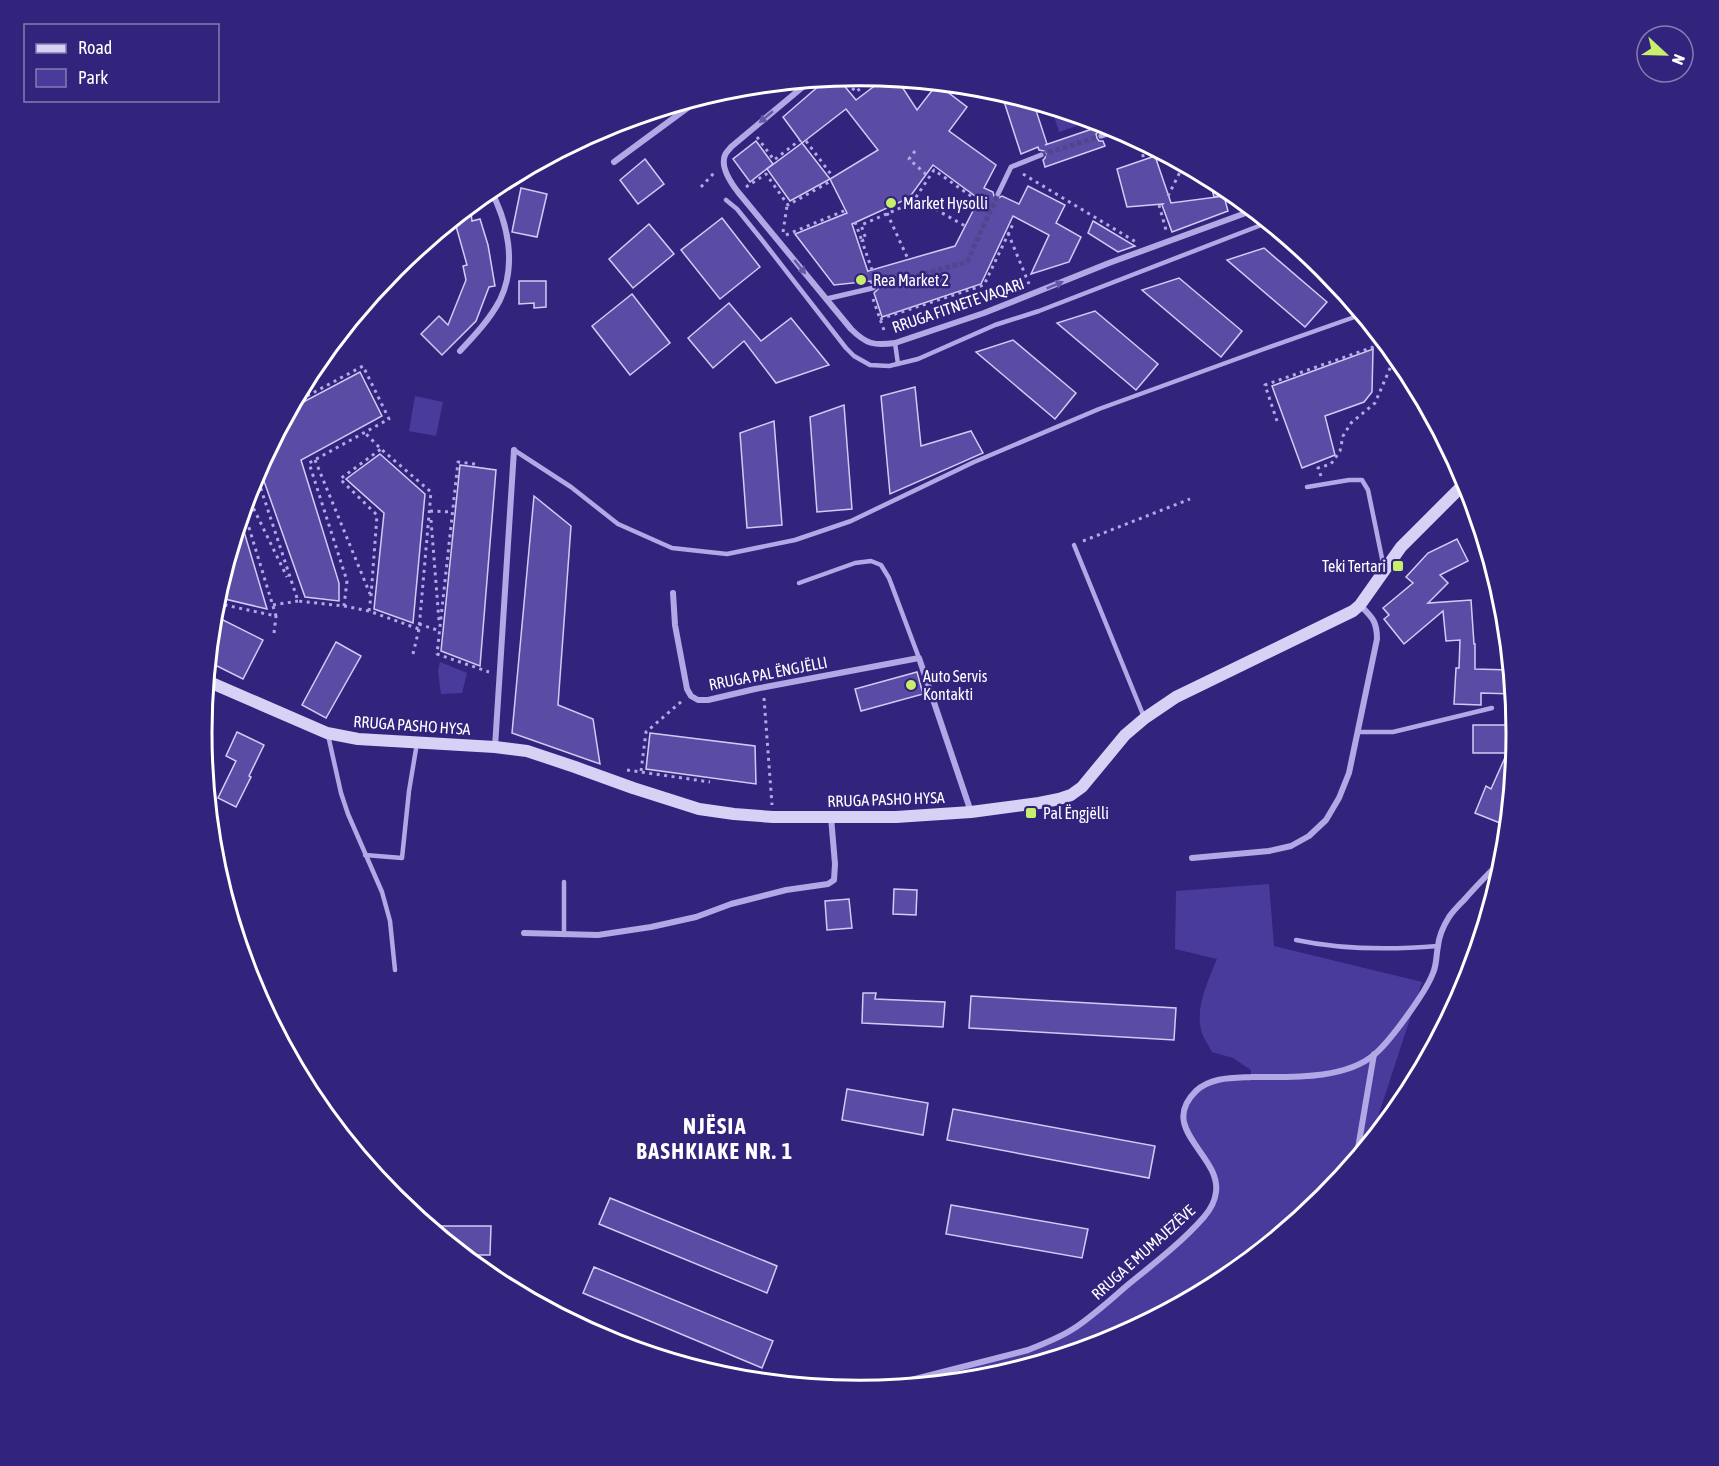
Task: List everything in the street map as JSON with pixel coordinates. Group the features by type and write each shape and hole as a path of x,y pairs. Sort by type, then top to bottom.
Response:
{"main road":[{"name":"RRUGA PASHO HYSA","path":"214,684 327,733 358,739 527,751 690,807 734,814 773,817 896,817 971,812 1039,803 1071,795 1082,787 1125,735 1144,718 1176,697 1353,612 1401,547 1459,489"}],"street":[{"path":"724,165 724,156 731,147 801,89"},
{"path":"614,162 686,110"},
{"path":"1101,136 1106,135"},
{"path":"998,194 1011,167 1041,155"},
{"name":"RRUGA FITNETE VAQARI","path":"724,165 738,192 851,329 870,344 895,343 984,313 1245,213"},
{"path":"460,351 480,330 499,301 508,273 508,237 495,198"},
{"path":"826,299 872,288"},
{"path":"495,747 514,450"},
{"name":"RRUGA PAL ËNGJËLLI","path":"673,593 675,626 687,689 691,696 698,700 708,700 764,687 919,658"},
{"path":"1192,858 1269,851 1291,846 1309,836 1326,820 1339,798 1349,773 1377,639 1377,626 1373,617 1360,605"},
{"path":"919,658 971,812"},
{"path":"524,933 598,935 651,927 696,917 731,904 786,890 828,884 834,880 835,864 831,818"},
{"name":"RRUGA E MUMAJEZËVE","path":"923,1377 1028,1350 1052,1341 1074,1328 1154,1263 1205,1216 1212,1206 1216,1193 1216,1182 1212,1171 1185,1129 1183,1115 1187,1102 1197,1090 1210,1082 1229,1077 1313,1076 1337,1072 1354,1066 1374,1054 1401,1023 1424,991 1433,974 1438,946 1449,916 1493,869"},
{"path":"1359,1145 1374,1054"}],"lane":[{"path":"726,200 762,240 846,348 854,356 870,365 889,366 918,359 995,325 1039,311 1261,225"},
{"path":"514,450 571,486 618,524 672,548 727,554 795,540 851,521 974,462 1099,409 1355,317"},
{"path":"895,343 898,364"},
{"path":"1307,487 1324,483 1362,480 1368,490 1385,570"},
{"path":"1074,545 1144,718"},
{"path":"799,583 855,563 871,561 881,565 889,578 919,658"},
{"path":"1358,732 1393,732 1492,708"},
{"path":"327,733 348,814 382,892 390,921 395,970"},
{"path":"365,855 402,858 417,743"},
{"path":"564,882 564,935"},
{"path":"1296,940 1364,949 1398,950 1438,946"}],"path":[{"path":"851,86 856,92 863,86"},
{"path":"756,135 774,160 800,140"},
{"path":"788,205 832,179 806,141"},
{"path":"1141,150 1144,159"},
{"path":"915,151 909,159 930,177"},
{"path":"701,187 724,165"},
{"path":"862,241 866,238 861,225 912,203 934,170 978,201"},
{"path":"1168,196 1181,171"},
{"path":"738,192 766,174 788,205 783,236 846,210"},
{"path":"1035,181 1148,249"},
{"path":"916,198 965,226"},
{"path":"1159,205 1164,224"},
{"path":"886,213 908,259"},
{"path":"855,222 872,270"},
{"path":"880,319 984,285 1013,224"},
{"path":"1008,233 1025,274"},
{"path":"872,288 885,334 884,345"},
{"path":"1277,421 1265,385 1378,345"},
{"path":"1324,483 1318,468 1331,464 1340,452 1343,436 1351,423 1375,403 1392,364"},
{"path":"307,396 363,366 389,419 309,463 347,581 344,606"},
{"path":"364,432 431,492 419,629 413,654"},
{"path":"369,610 377,515 340,479 381,448"},
{"path":"315,460 371,596"},
{"path":"475,464 458,462 437,654 485,672 500,674"},
{"path":"260,487 292,587"},
{"path":"1074,545 1190,499"},
{"path":"253,506 298,601"},
{"path":"430,510 452,512"},
{"path":"430,510 440,631"},
{"path":"247,522 276,616 274,633"},
{"path":"273,606 298,601 344,606 369,610 419,629"},
{"path":"224,605 276,616"},
{"path":"419,624 440,631"},
{"path":"764,687 773,817"},
{"path":"641,772 646,732 678,703 691,696"},
{"path":"619,770 710,782"}],"green space":[{"path":"1054,116 1068,120 1080,125 1059,132"},
{"path":"415,396 443,402 436,436 409,431"},
{"path":"440,662 467,673 462,693 441,694 438,671"},
{"path":"1269,884 1274,946 1422,982 1376,1123 1346,1160 1286,1220 1254,1247 1183,1294 1146,1314 1068,1346 986,1368 923,1377 1028,1350 1074,1328 1154,1263 1212,1206 1216,1182 1185,1129 1187,1102 1210,1082 1251,1077 1251,1070 1233,1058 1212,1052 1203,1036 1200,1026 1201,1006 1217,959 1175,949 1176,891"}],"building":[{"path":"845,86 856,100 874,86 902,87 917,110 932,90 947,91 967,107 949,131 996,165 984,188 993,192 996,199 1002,196 1019,204 1028,186 1065,205 1056,223 1081,237 1069,262 1031,274 1049,235 1013,216 981,284 882,317 874,293 878,289 876,284 871,281 834,285 795,234 847,213 830,179 878,150 846,109 802,143 783,117 818,87","holes":["933,165 979,199 955,246 868,272 852,224 909,198"]},
{"path":"1004,102 1036,111 1047,144 1045,145 1092,129 1099,132 1096,134 1097,138 1103,141 1105,146 1045,167 1043,160 1046,154 1038,147 1021,154"},
{"path":"756,141 773,164 750,182 733,159"},
{"path":"802,143 830,179 790,201 767,169"},
{"path":"1154,156 1171,203 1221,196 1225,199 1228,211 1172,232 1163,204 1127,207 1117,169"},
{"path":"645,159 664,184 638,204 620,180"},
{"path":"521,188 547,194 537,237 512,232"},
{"path":"471,215 472,221 480,219 488,245 495,286 489,287 476,321 442,355 421,334 439,316 448,325 466,280 463,266 467,265 456,226"},
{"path":"722,218 760,267 720,299 681,250"},
{"path":"1093,221 1135,246 1118,252 1088,233"},
{"path":"649,224 674,254 633,288 609,259"},
{"path":"1264,248 1327,302 1305,327 1227,260"},
{"path":"1179,278 1242,331 1221,357 1142,290"},
{"path":"519,281 546,281 546,307 534,308 534,303 519,304"},
{"path":"632,294 670,343 630,375 592,326"},
{"path":"729,303 761,341 791,318 829,365 776,383 744,341 713,368 688,338"},
{"path":"1095,311 1158,364 1136,390 1057,323"},
{"path":"1013,340 1076,393 1055,419 976,352"},
{"path":"1373,349 1372,392 1364,402 1325,416 1335,455 1302,468 1272,386"},
{"path":"360,372 382,416 301,460 339,583 339,601 305,597 264,480 303,402"},
{"path":"915,387 921,446 971,431 983,453 890,494 881,396"},
{"path":"844,405 852,509 817,512 810,417"},
{"path":"774,421 782,525 747,528 740,433"},
{"path":"380,454 425,494 413,623 374,609 384,513 346,479"},
{"path":"460,465 496,470 480,666 441,651"},
{"path":"534,496 571,526 558,705 593,719 600,764 512,733"},
{"path":"244,532 267,609 226,599"},
{"path":"1457,539 1468,561 1440,575 1448,583 1428,603 1471,600 1475,669 1504,670 1506,691 1506,694 1481,693 1481,705 1454,704 1460,640 1446,641 1443,611 1404,644 1384,619 1389,615 1383,608 1413,583 1406,577 1428,553"},
{"path":"222,620 263,640 243,679 216,665"},
{"path":"336,642 361,656 326,718 302,705"},
{"path":"917,672 923,694 861,711 855,689"},
{"path":"1473,725 1507,725 1507,753 1473,753"},
{"path":"237,732 264,745 236,807 218,798 236,761 226,756"},
{"path":"650,733 755,746 756,784 646,769"},
{"path":"1506,754 1500,823 1475,813 1486,786 1491,789"},
{"path":"894,889 917,890 916,915 893,914"},
{"path":"849,899 852,928 827,930 825,901"},
{"path":"863,993 876,993 875,999 945,1002 943,1027 862,1023"},
{"path":"971,996 1176,1008 1174,1040 969,1028"},
{"path":"847,1089 928,1103 923,1135 842,1120"},
{"path":"953,1109 1155,1146 1149,1178 947,1140"},
{"path":"610,1198 777,1266 767,1293 599,1224"},
{"path":"951,1205 1088,1229 1082,1258 946,1234"},
{"path":"440,1226 491,1226 490,1255 477,1255"},
{"path":"594,1267 773,1341 762,1368 583,1293"}],"tunnel":[{"path":"1041,155 1101,136"},
{"path":"873,288 967,262 998,194"}],"place":[{"name":"Market Hysolli","path":"891,203"},
{"name":"Rea Market 2","path":"861,280"},
{"name":"Teki Tertari","path":"1398,566"},
{"name":"Auto Servis Kontakti","path":"911,685"},
{"name":"Pal Ëngjëlli","path":"1031,813"}],"district":[{"name":"NJËSIA BASHKIAKE NR. 1","path":"715,1138"}]}
